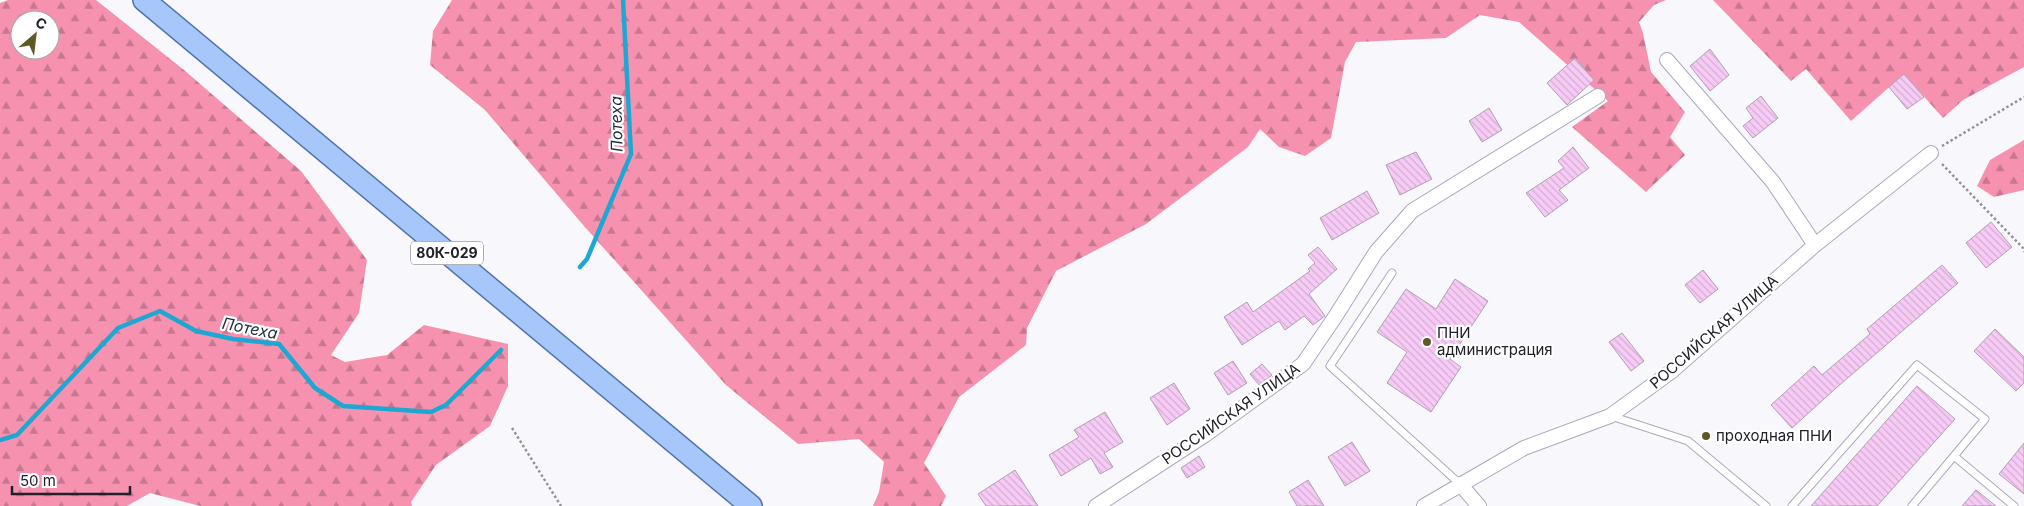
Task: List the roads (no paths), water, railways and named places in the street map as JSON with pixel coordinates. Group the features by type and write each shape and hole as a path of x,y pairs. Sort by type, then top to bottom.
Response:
{"main road":[{"name":"80К-029","path":"144,0 751,506"}],"street":[{"path":"1667,60 1773,182 1815,245"},
{"name":"РОССИЙСКАЯ УЛИЦА","path":"1096,506 1205,435 1303,364 1376,252 1412,211 1598,96"},
{"name":"РОССИЙСКАЯ УЛИЦА","path":"1424,506 1524,448 1610,416 1672,372 1815,245 1931,152"},
{"path":"1460,484 1479,506"}],"lane":[{"path":"1392,273 1330,366 1460,484"},
{"path":"1792,506 1916,365 1984,419 1912,506"},
{"path":"1610,416 1688,440 1766,506"},
{"path":"1954,456 2014,506"}],"waterway":[{"name":"Потеха","path":"580,267 587,259 631,154 623,0"},
{"name":"Потеха","path":"0,440 17,435 118,328 160,311 196,331 233,339 279,344 315,388 343,406 431,412 446,405 501,350"}],"place":[{"name":"ПНИ администрация","path":"1427,342"},
{"name":"проходная ПНИ","path":"1706,436"}]}
